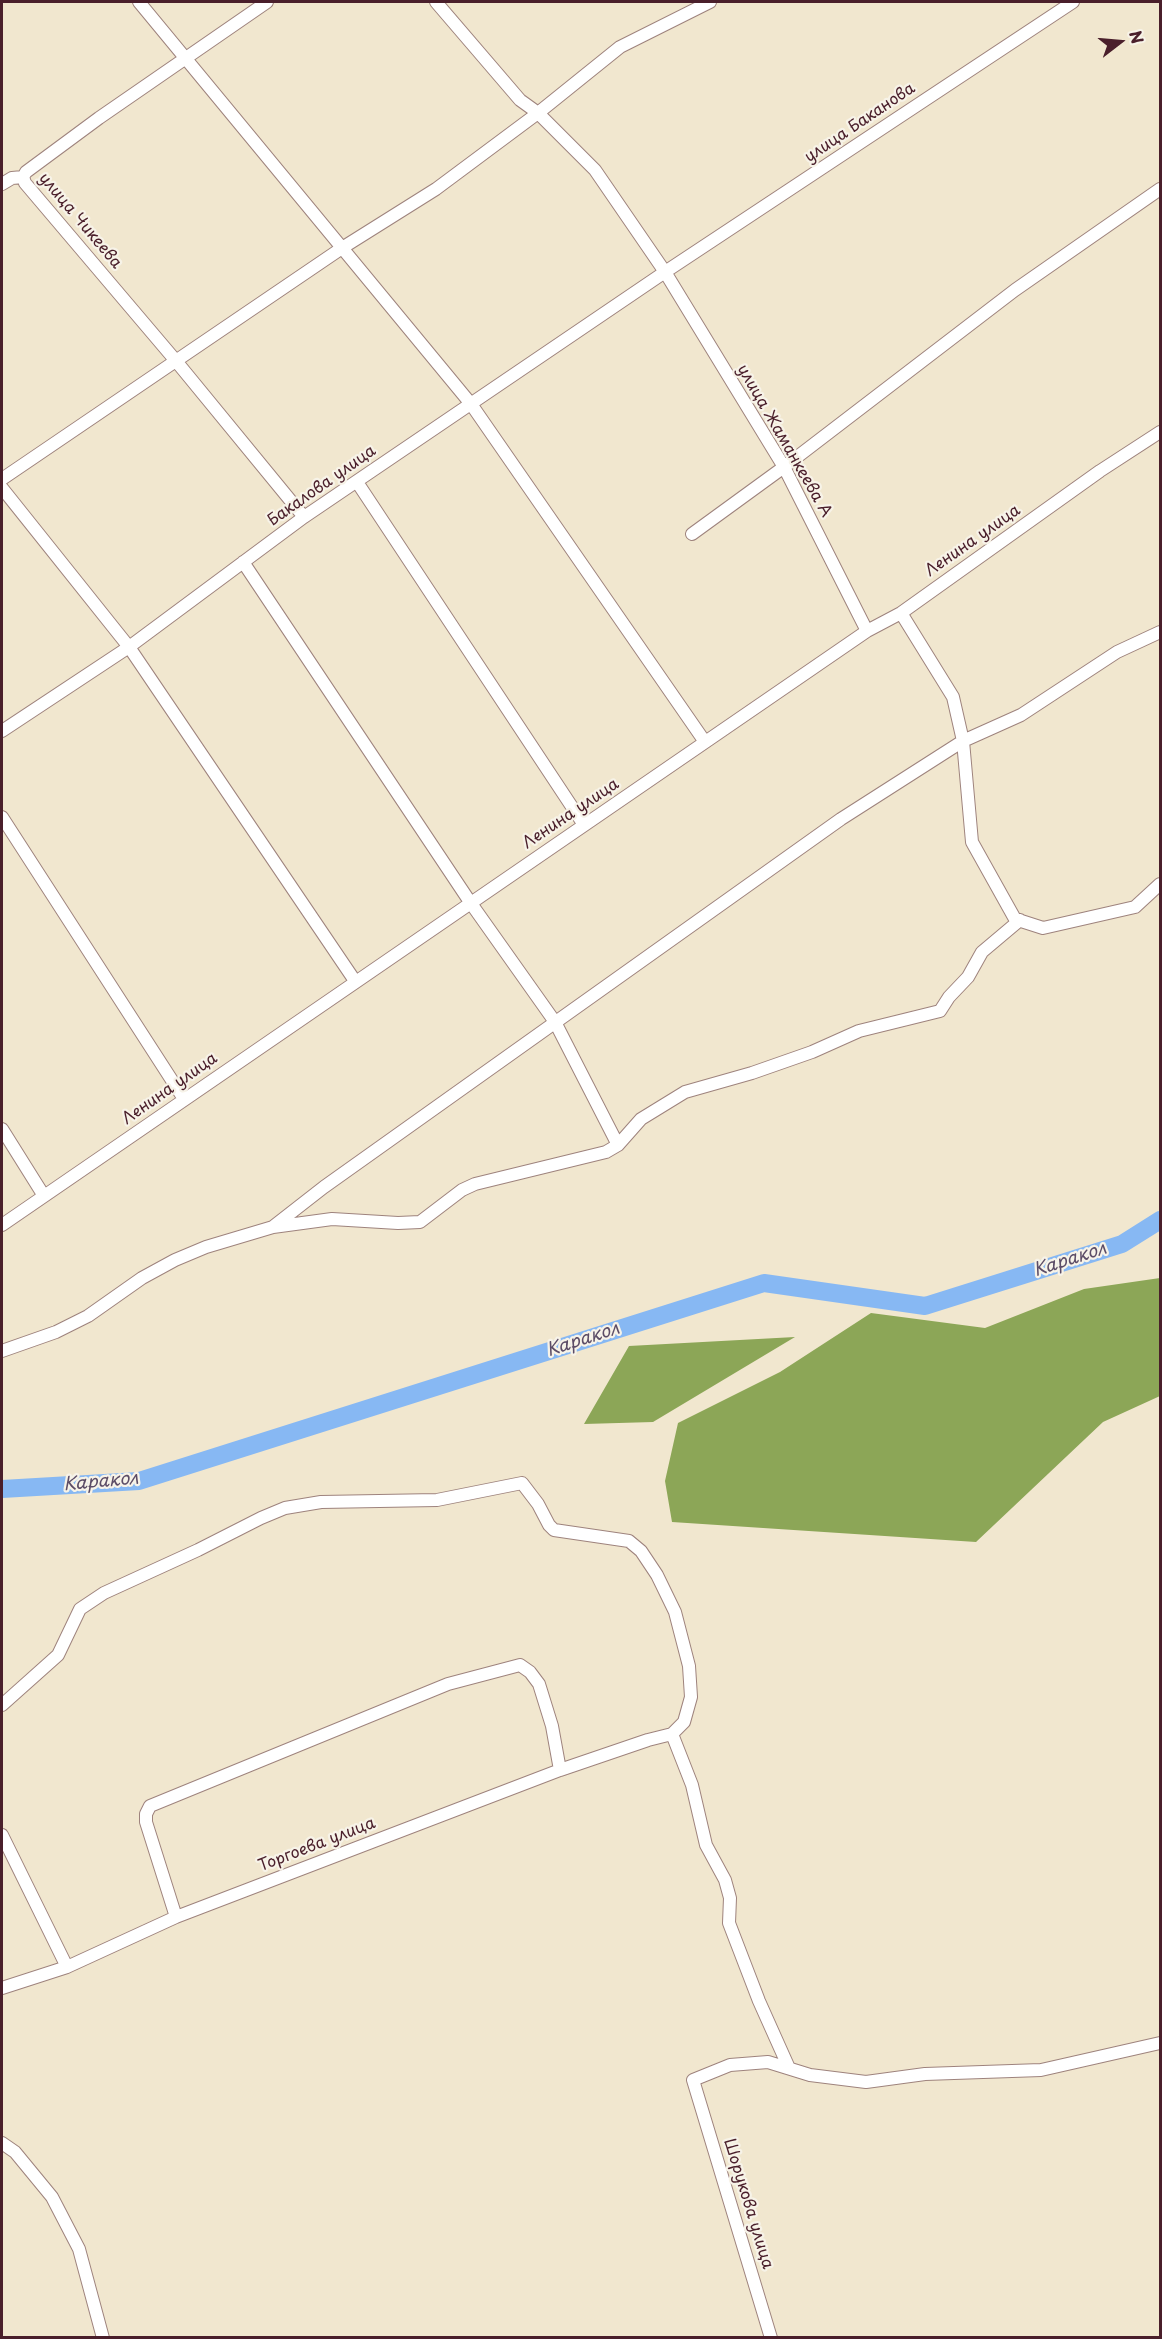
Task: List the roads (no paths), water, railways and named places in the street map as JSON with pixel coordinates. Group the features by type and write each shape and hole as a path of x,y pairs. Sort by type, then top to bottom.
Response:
{"street":[{"path":"140,2 471,404 705,742"},
{"name":"улица Чикеева","path":"267,2 185,57 26,172 23,177 25,183 304,517"},
{"name":"улица Жаманкеева А","path":"436,2 520,100 538,113 596,170 665,272 784,467 867,630"},
{"path":"2,479 342,248 436,189 538,113 620,47 710,2"},
{"name":"улица Баканова","path":"665,272 1073,2"},
{"path":"2,184 12,178 23,177"},
{"path":"692,534 784,467 1015,290 1161,189"},
{"name":"Бакалова улица","path":"2,731 129,647 304,517 665,272"},
{"name":"Ленина улица","path":"2,1225 867,630 901,613 1100,471 1161,432"},
{"path":"357,482 584,825"},
{"path":"2,488 129,647 355,981"},
{"path":"243,562 470,902 555,1022 618,1146"},
{"path":"901,613 953,697 963,741 972,842 1015,919 1043,928 1135,907 1161,884"},
{"path":"273,1227 324,1187 841,819 963,741 1021,715 1117,652 1161,632"},
{"path":"2,818 184,1100"},
{"path":"2,1351 56,1332 88,1316 142,1278 175,1260 206,1247 273,1227 332,1219 420,1222 462,1190 475,1184 606,1152 618,1146 642,1119 685,1092 752,1073 812,1052 859,1031 940,1011 949,997 968,977 982,952 1020,920"},
{"path":"2,1129 44,1196"},
{"path":"2,1705 58,1655 80,1609 104,1593 261,1518 285,1508 321,1502 437,1500 522,1483 554,1530 629,1541 641,1551 657,1575 675,1612 689,1666 691,1696 684,1722 672,1734 692,1785 706,1845 725,1880 730,1898 729,1923 759,2001 789,2068 810,2075 866,2082 925,2074 1041,2070 1161,2043"},
{"path":"176,1917 146,1822 146,1814 150,1806 448,1684 520,1665 530,1672 539,1684 552,1726 560,1770"},
{"name":"Торгоева улица","path":"2,1988 67,1967 176,1917 560,1770 672,1734"},
{"path":"2,1835 67,1967"},
{"name":"Шорукова улица","path":"771,2337 693,2080 730,2066 768,2062 789,2068"},
{"path":"2,2143 15,2152 52,2197 74,2238 104,2337"}],"waterway":[{"name":"Каракол","path":"2,1489 139,1481 764,1283 925,1306 1122,1244 1160,1220"}]}
